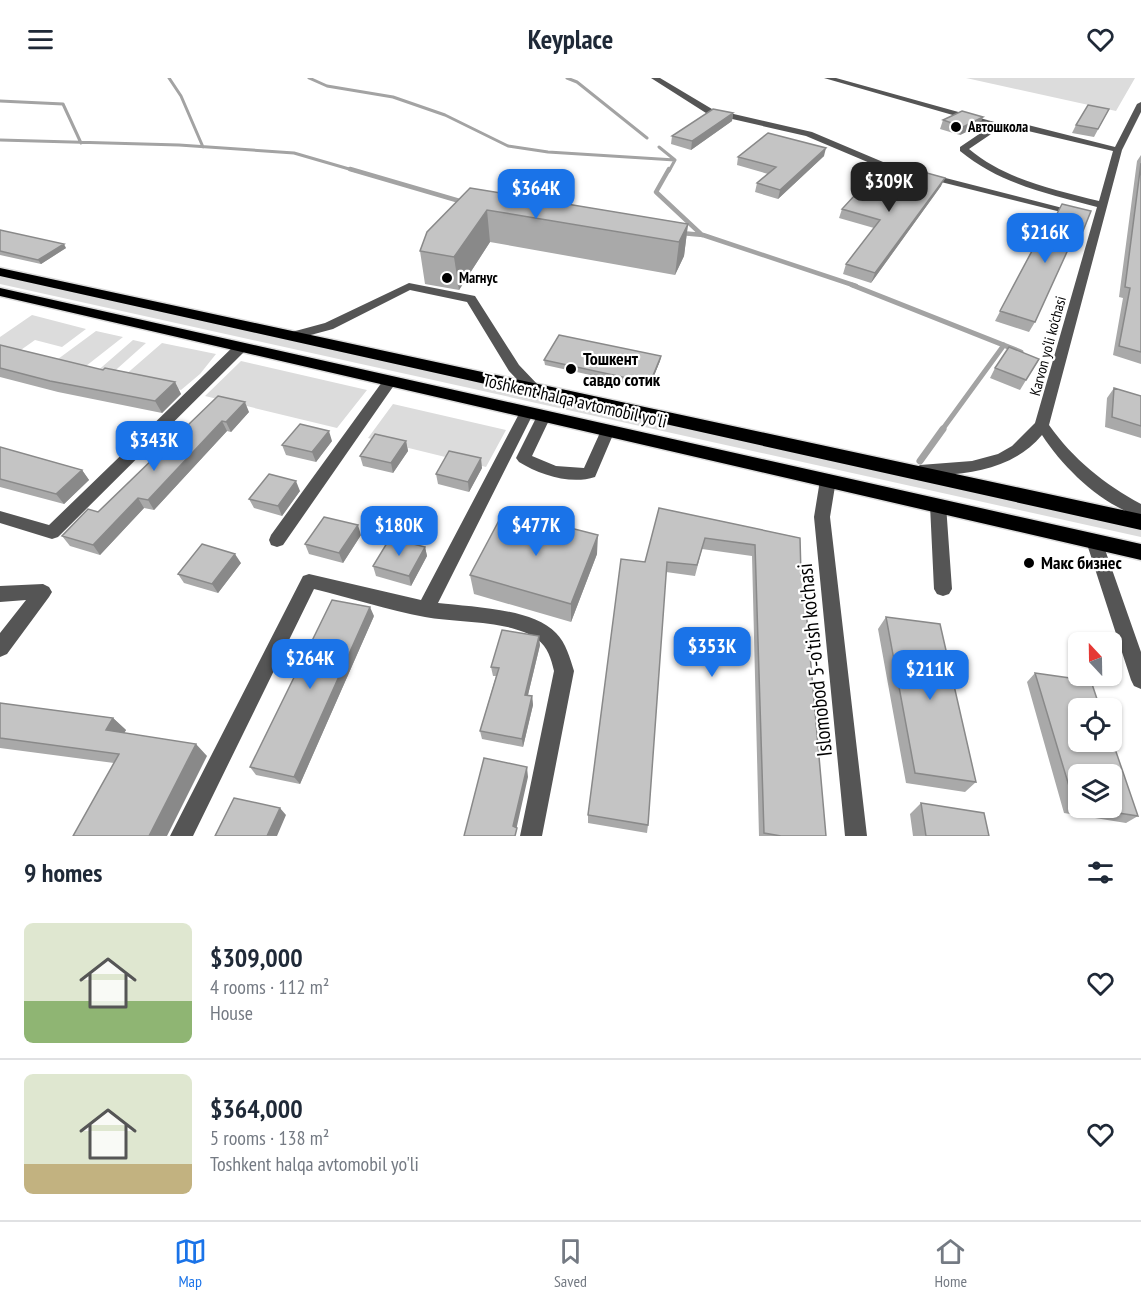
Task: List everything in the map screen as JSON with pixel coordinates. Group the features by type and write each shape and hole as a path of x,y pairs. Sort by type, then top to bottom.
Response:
{"highway":[{"name":"Toshkent halqa avtomobil yo'li","path":"0,272 1141,522"},
{"name":"Toshkent halqa avtomobil yo'li","path":"0,292 1141,552"}],"street":[{"path":"655,78 709,111 809,134 880,164 1098,218"},
{"path":"828,78 998,125 1028,128 1118,150"},
{"name":"Karvon yo‘li ko'chasi","path":"1042,425 1101,205 1118,150 1141,104"},
{"path":"998,125 963,149 978,163 1052,192 1101,205"},
{"path":"292,336 329,326 409,286 471,299 514,368 534,389"},
{"path":"0,516 52,532 241,347"},
{"path":"277,540 390,381"},
{"path":"536,414 524,458 534,465 582,475 590,473 608,430"},
{"path":"426,609 536,414"},
{"path":"913,472 959,469 996,461 1023,447 1042,425 1064,456 1082,473 1106,491 1141,511"},
{"name":"Islomobod 5-o'tish ko'chasi","path":"828,480 822,517 856,836"},
{"path":"938,505 943,589"},
{"path":"1094,541 1141,680"},
{"path":"181,836 309,581 426,609 522,625 540,631 553,642 561,656 564,671 531,836"},
{"path":"0,594 43,592 0,648"}],"shaded area":[{"path":"966,78 1135,78 1116,111"},
{"path":"0,277 1141,528 1141,537 0,284"},
{"path":"32,315 86,329 62,347 35,340 18,352 0,347 0,337"},
{"path":"96,331 123,337 86,366 58,359"},
{"path":"133,340 146,343 109,376 95,373"},
{"path":"162,343 216,354 200,374 181,390 124,376"},
{"path":"241,361 367,390 337,428 205,396"},
{"path":"393,404 506,430 486,467 368,438"}],"building":[{"path":"1088,105 1109,109 1098,129 1076,125"},
{"path":"713,109 733,113 692,141 672,136"},
{"path":"962,111 983,117 963,127 943,120"},
{"path":"768,133 826,148 780,190 757,183 776,167 738,157"},
{"path":"1141,163 1141,352 1119,346 1130,288 1125,287"},
{"path":"877,171 912,180 920,171 945,178 875,273 846,264 880,220 842,209"},
{"path":"470,188 688,224 679,242 487,210 454,257 420,251 427,232"},
{"path":"1062,204 1091,211 1083,231 1077,230 1035,322 1000,311 1041,234 1046,235"},
{"path":"0,230 64,244 38,260 0,251"},
{"path":"559,335 661,356 650,383 544,360"},
{"path":"0,345 103,370 105,368 175,382 155,401 50,381 0,368"},
{"path":"1009,347 1039,359 1026,380 995,368"},
{"path":"1114,388 1141,396 1141,426 1112,417"},
{"path":"218,396 245,402 226,422 222,421 148,500 138,498 93,545 62,536 88,509 98,512"},
{"path":"300,424 329,431 312,452 282,445"},
{"path":"375,434 406,441 391,463 360,456"},
{"path":"0,447 82,470 56,494 0,479"},
{"path":"449,451 481,458 468,482 436,474"},
{"path":"269,474 296,481 278,506 249,499"},
{"path":"659,508 800,538 801,575 803,575 826,836 781,836 764,833 755,545 705,538 697,565 667,562 648,825 588,815 621,559 645,562"},
{"path":"504,511 598,535 571,604 470,575"},
{"path":"324,517 358,525 339,553 305,544"},
{"path":"390,538 425,547 409,576 373,566"},
{"path":"202,544 235,554 212,584 178,574"},
{"path":"332,600 370,607 294,777 250,767"},
{"path":"886,617 940,624 976,782 915,773"},
{"path":"502,630 539,636 525,695 532,696 522,739 480,731 499,668 491,667"},
{"path":"1035,673 1068,678 1068,686 1093,686 1097,698 1068,698 1068,752 1116,752 1120,764 1068,764 1068,783"},
{"path":"0,703 113,718 106,730 196,744 149,836 73,836 119,754 0,738"},
{"path":"484,758 527,767 513,826 517,828 515,836 464,836"},
{"path":"1122,769 1138,816 1122,814"},
{"path":"234,798 280,808 267,836 215,836"},
{"path":"921,803 984,813 989,836 926,836"}],"waterway":[{"path":"169,78 181,96 203,147"},
{"path":"309,78 327,86 393,97 445,115 508,146 548,152 675,160"},
{"path":"567,78 577,82 647,138"},
{"path":"0,101 63,104 81,142"},
{"path":"0,140 81,142"},
{"path":"81,142 203,147"},
{"path":"203,147 294,153 356,171"},
{"path":"659,147 675,160"},
{"path":"669,171 675,160"},
{"path":"350,169 463,202"},
{"path":"669,169 656,192 702,235"},
{"path":"681,233 702,235"},
{"path":"702,235 856,286"},
{"path":"852,285 1004,345"},
{"path":"942,430 1004,345"},
{"path":"1004,345 1021,352"},
{"path":"920,461 943,429"}],"place":[{"name":"Автошкола","path":"956,127"},
{"name":"Магнус","path":"447,278"},
{"name":"Тошкент савдо сотик","path":"571,369"},
{"name":"Макс бизнес","path":"1029,563"}]}
